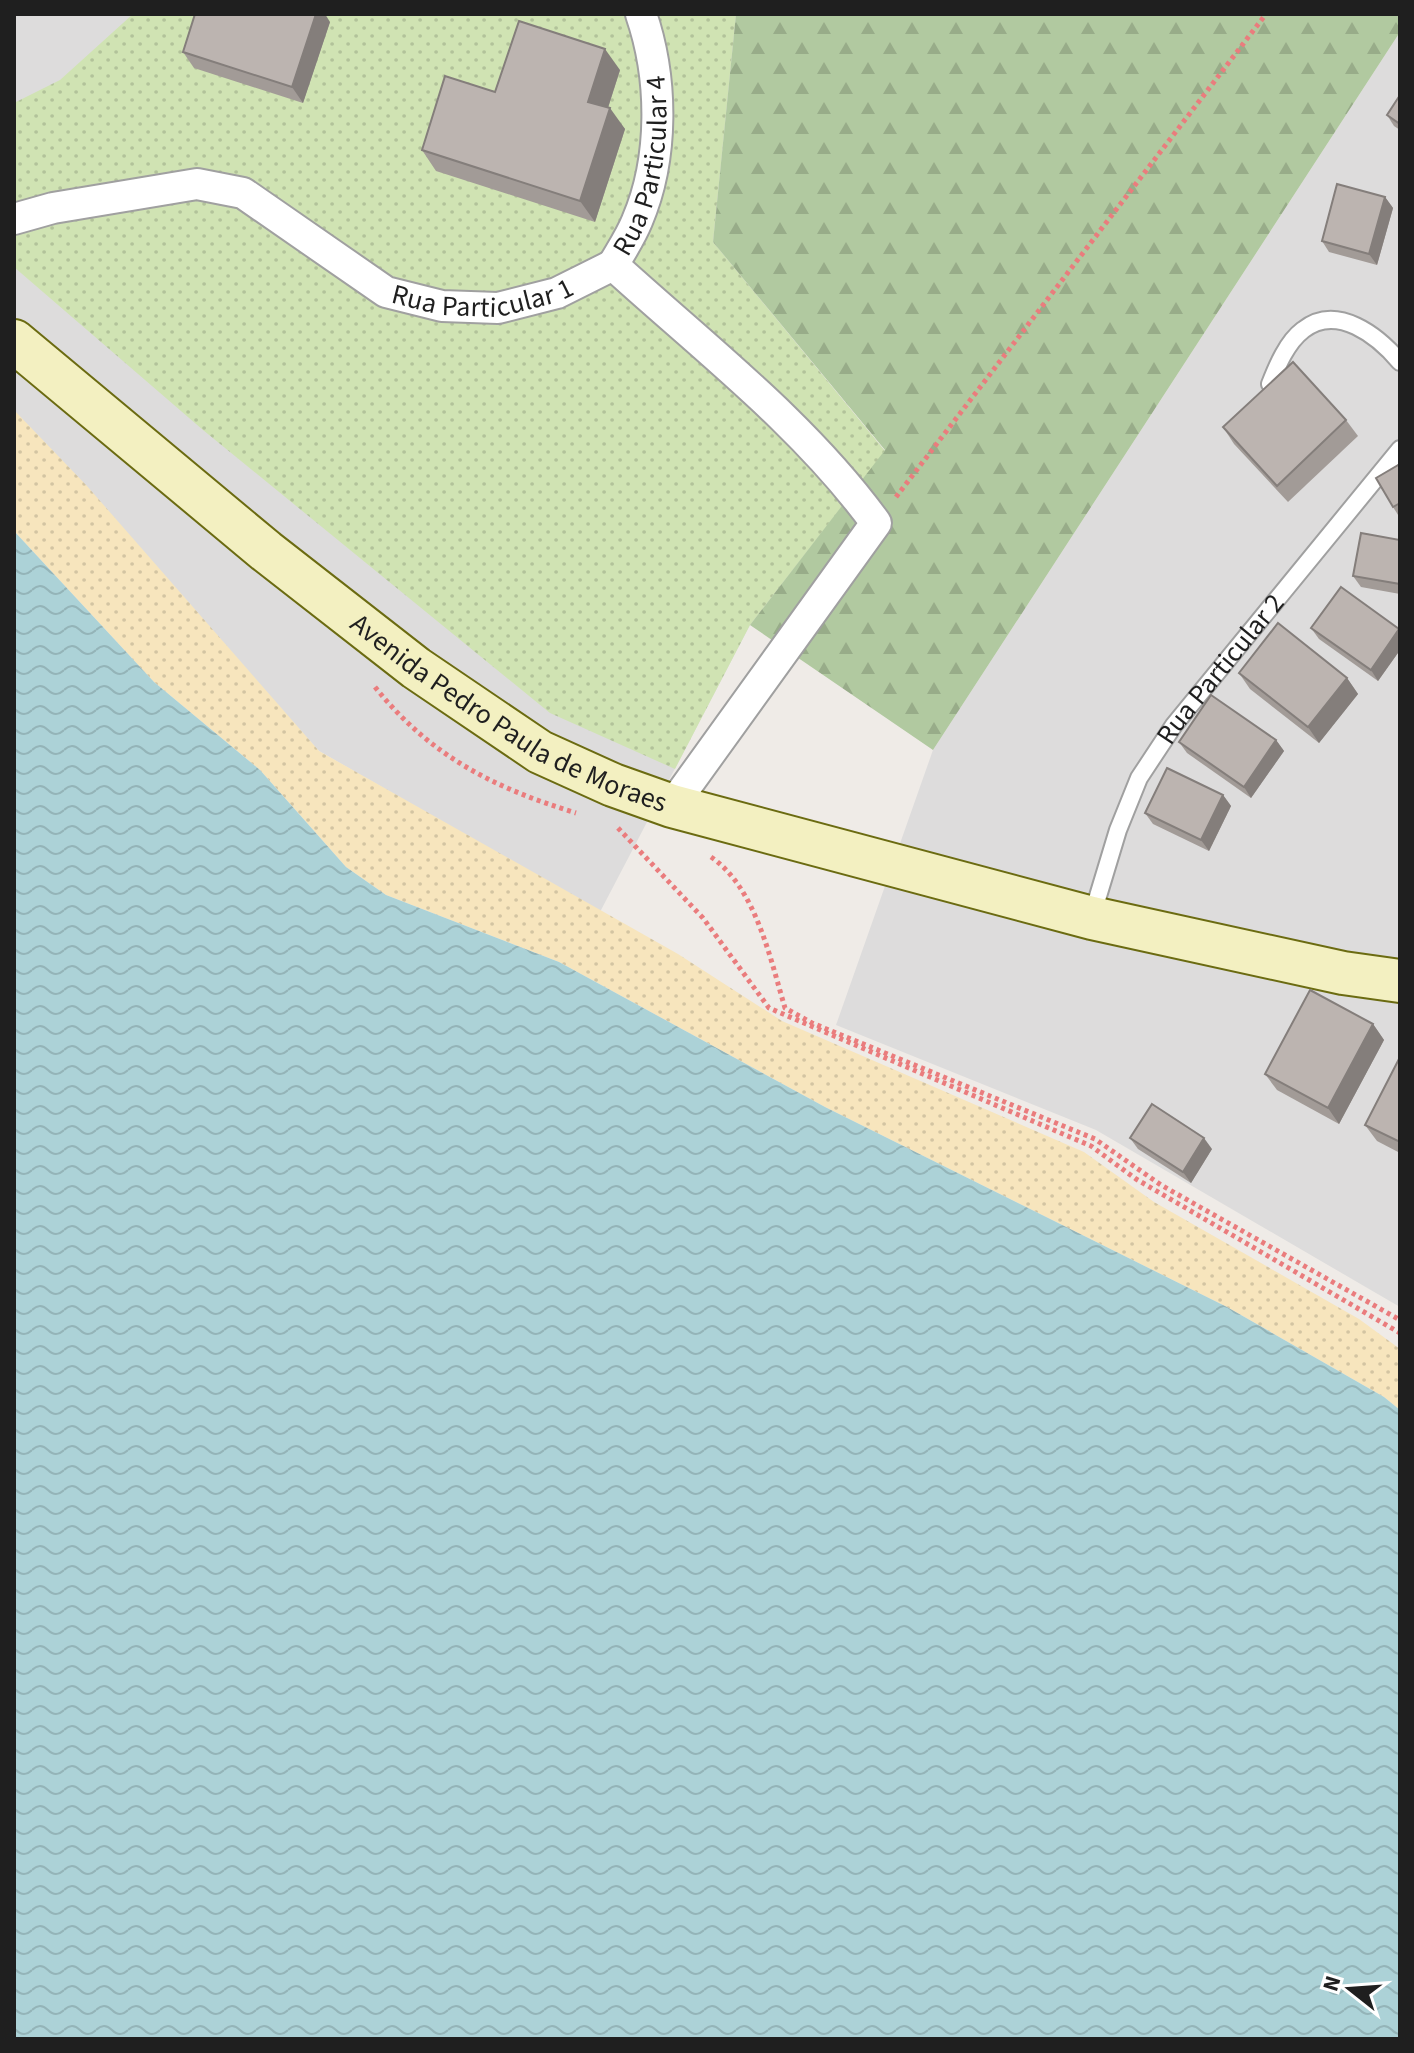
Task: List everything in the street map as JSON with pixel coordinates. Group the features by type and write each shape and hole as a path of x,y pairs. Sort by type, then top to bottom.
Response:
{"main road":[{"name":"Avenida Pedro Paula de Moraes","path":"14,341 266,551 416,668 540,752 613,785 672,806 1092,918 1343,973 1400,981"}],"street":[{"name":"Rua Particular 4","path":"613,265 637,222 650,182 658,82 641,14"},
{"name":"Rua Particular 1","path":"14,219 53,208 197,184 243,193 386,292 442,306 498,308 557,293 613,265 788,424 846,482 876,523"},
{"path":"672,806 876,523"}],"lane":[{"path":"1270,384 1281,359 1303,330 1332,319 1359,326 1385,344 1400,362"},
{"name":"Rua Particular 2","path":"1092,918 1118,830 1139,778 1174,725 1400,449"}],"path":[{"path":"876,523 1266,14"},
{"path":"367,677 418,734 465,769 515,795 585,816"},
{"path":"630,830 615,825 703,918 769,1008 1091,1146 1136,1179 1400,1333"},
{"path":"706,854 729,870 747,899 785,1008 812,1023 1095,1139 1161,1185 1400,1320"}],"shaded area":[{"path":"14,14 736,14 713,242 885,451 750,625 600,912 319,751 14,413"},
{"path":"1400,32 1400,1307 1096,1130 836,1025 933,750"}],"green space":[{"path":"133,14 736,14 713,242 885,451 750,625 675,769 550,713 203,430 14,267 14,103 60,80"},
{"path":"736,14 1400,14 1400,32 933,750 750,625 885,450 713,242"}],"sand":[{"path":"14,410 87,486 319,751 678,954 782,1021 1084,1152 1154,1202 1359,1319 1400,1349 1400,1410 1384,1397 1227,1307 825,1107 559,962 386,895 346,867 260,770 154,682 14,531"}],"water":[{"path":"14,531 154,682 260,770 346,867 386,895 559,962 825,1107 1227,1307 1384,1397 1400,1410 1400,2039 14,2039"}],"building":[{"path":"195,14 316,14 292,87 183,52"},
{"path":"519,21 605,49 588,102 610,108 580,201 422,150 445,76 495,92"},
{"path":"1400,95 1400,124 1387,115"},
{"path":"1337,184 1385,197 1369,254 1322,241"},
{"path":"1293,362 1346,420 1277,486 1223,427"},
{"path":"1400,464 1400,503 1393,507 1376,478"},
{"path":"1361,533 1400,540 1400,584 1353,576"},
{"path":"1341,587 1399,629 1371,670 1311,628"},
{"path":"1278,623 1347,678 1308,727 1239,673"},
{"path":"1211,695 1276,740 1244,787 1179,742"},
{"path":"1167,768 1223,795 1201,840 1145,813"},
{"path":"1310,990 1373,1024 1328,1108 1265,1074"},
{"path":"1400,1057 1400,1142 1365,1125"},
{"path":"1152,1104 1204,1138 1183,1172 1130,1138"}]}
